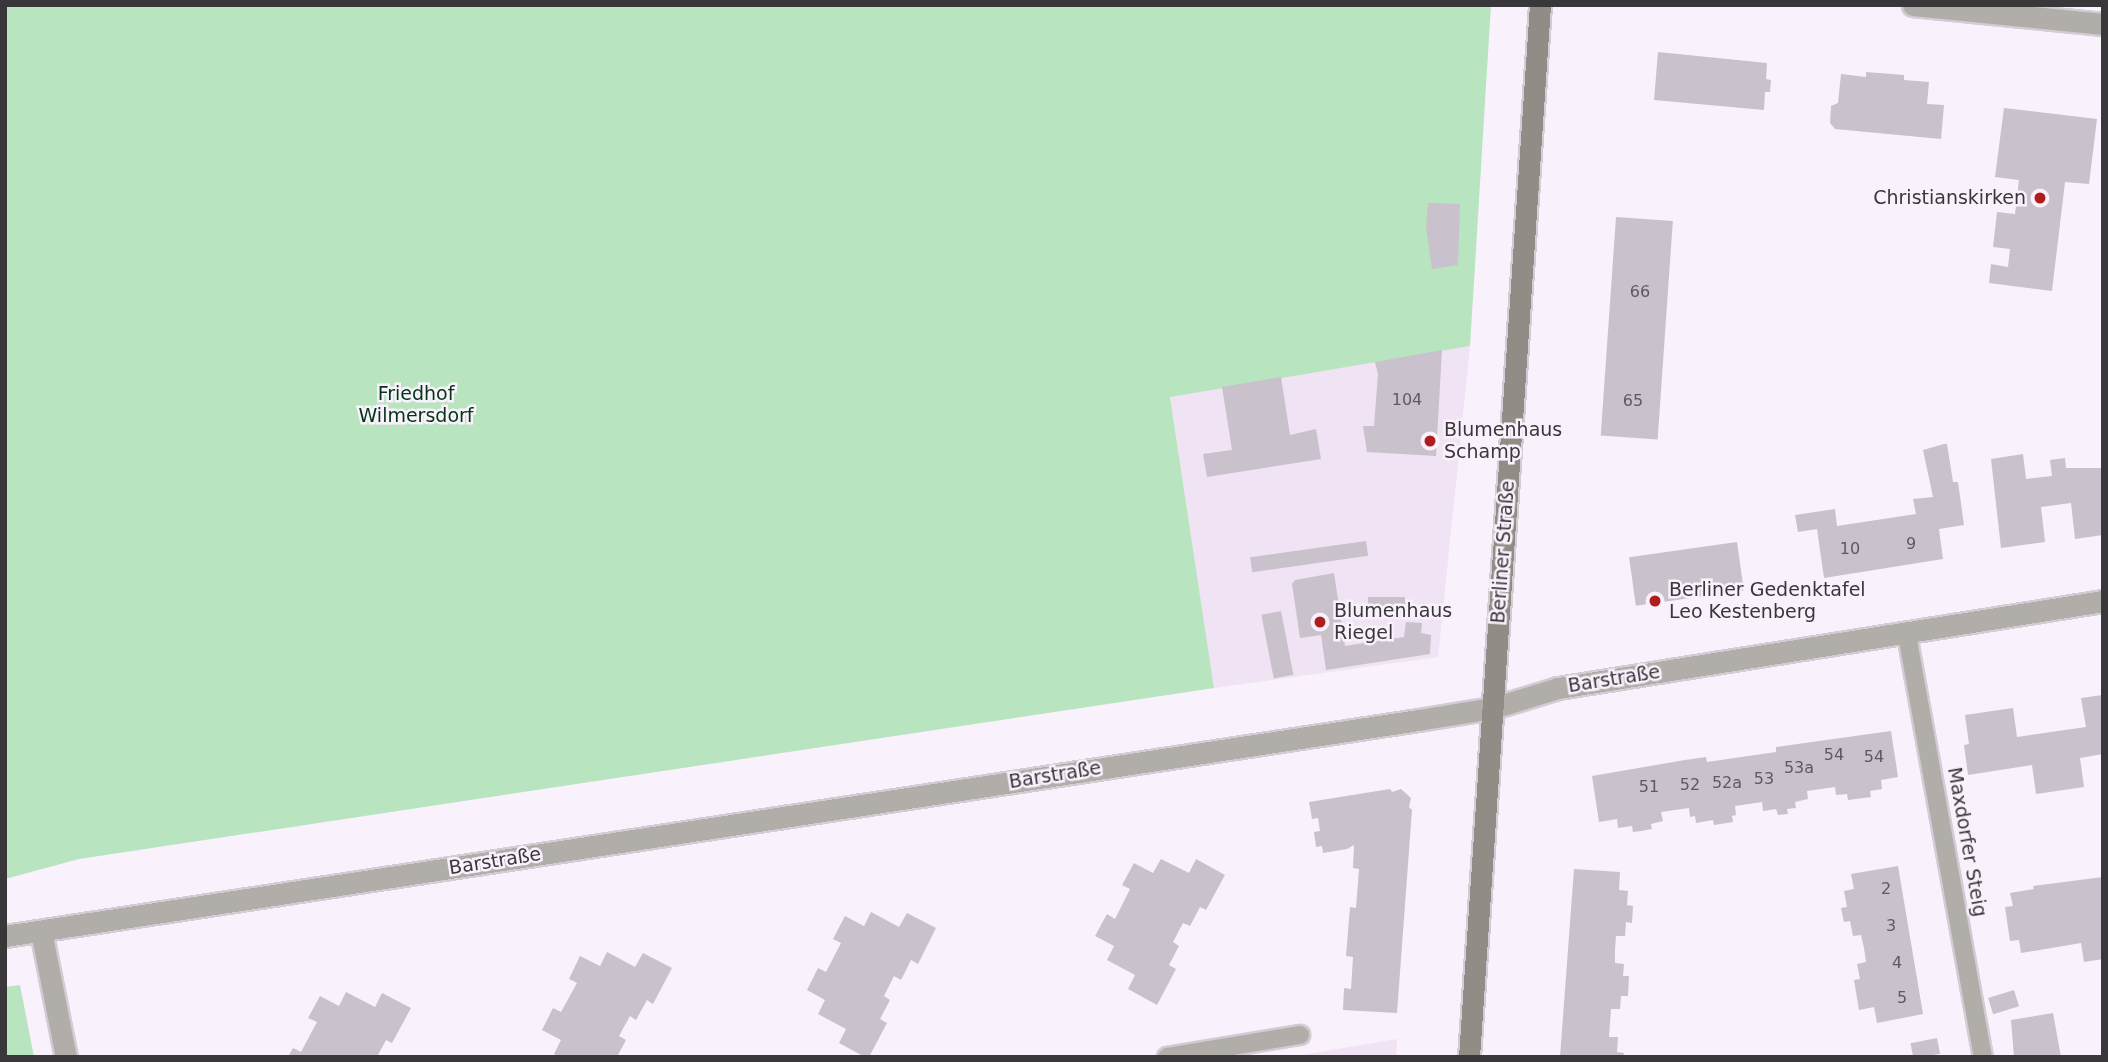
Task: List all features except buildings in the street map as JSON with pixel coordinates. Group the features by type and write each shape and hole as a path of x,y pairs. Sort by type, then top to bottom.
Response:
{"street":[{"name":"Berliner Straße","path":"1469,1057 1540,5"},
{"path":"1913,5 2103,24"},
{"name":"Barstraße","path":"5,936 1493,708 1558,688 1907,635 2103,601"},
{"path":"41,931 66,1057"}],"lane":[{"name":"Maxdorfer Steig","path":"1907,635 1943,820 1983,1057"},
{"path":"1167,1057 1300,1035"}],"shaded area":[{"path":"1470,346 1438,657 1214,688 1170,396"},
{"path":"1397,1039 1396,1057 1289,1057"}],"green space":[{"name":"Friedhof Wilmersdorf","path":"5,5 1491,5 1470,346 1170,397 1214,688 79,859 5,879"},
{"path":"20,985 34,1057 5,1057 5,987"}],"place":[{"name":"Christianskirken","path":"2040,198"},
{"name":"Blumenhaus Schamp","path":"1430,441"},
{"name":"Berliner Gedenktafel Leo Kestenberg","path":"1655,601"},
{"name":"Blumenhaus Riegel","path":"1320,622"}]}
